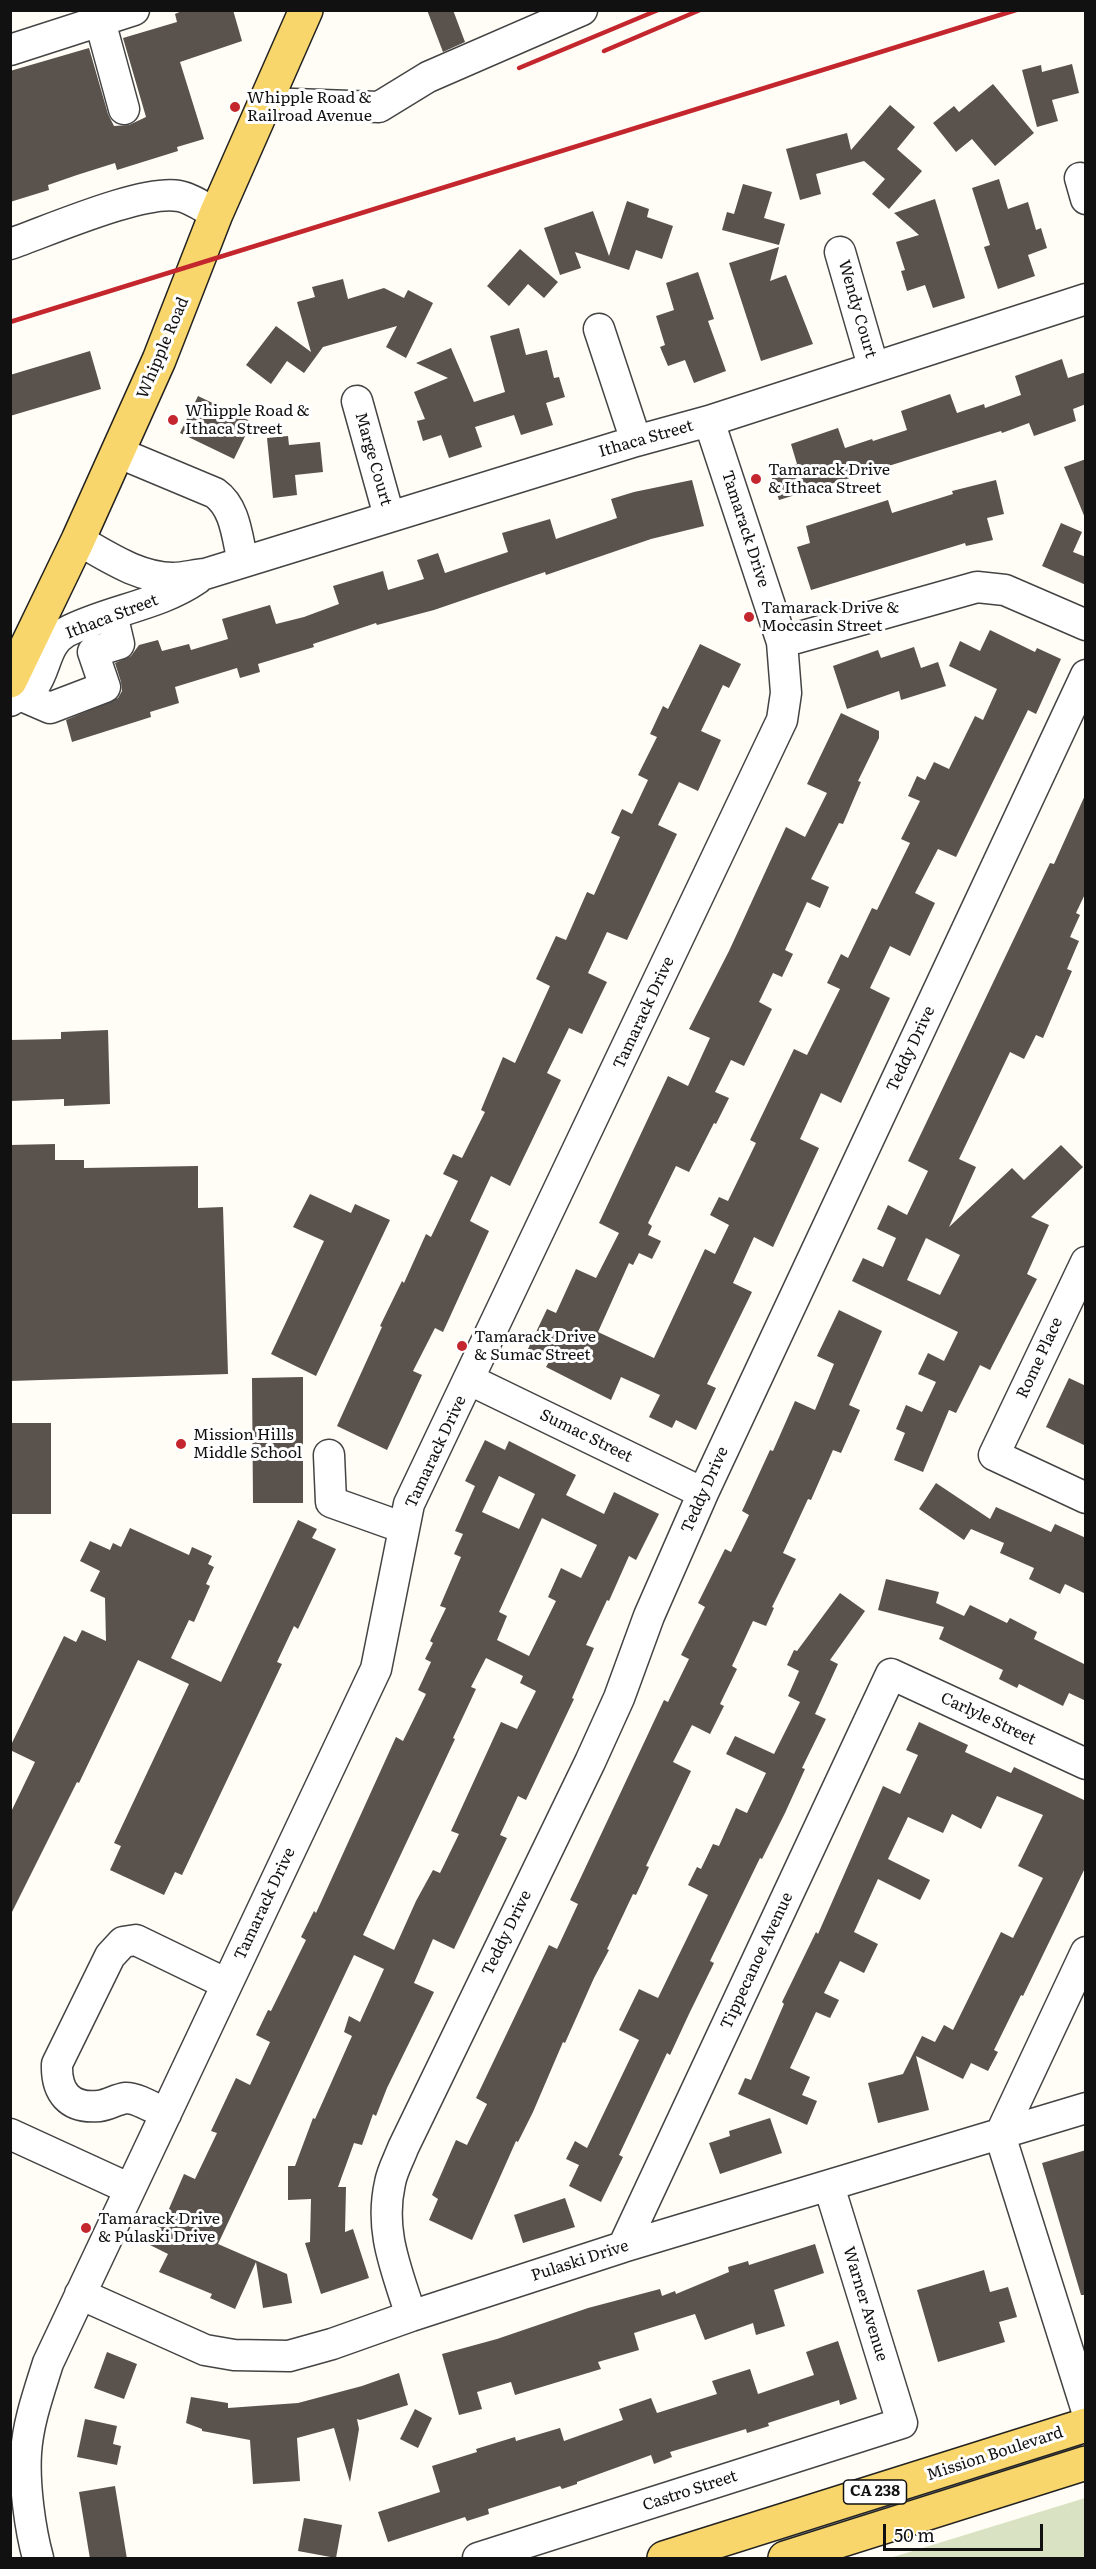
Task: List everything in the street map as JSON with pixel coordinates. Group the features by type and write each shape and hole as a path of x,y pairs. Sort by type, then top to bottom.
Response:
{"main road":[{"name":"Whipple Road","path":"14,692 78,540 159,360 216,214 306,10"},
{"name":"Mission Boulevard","path":"664,2559 1086,2425"},
{"name":"CA 238","path":"785,2559 1086,2463"}],"street":[{"path":"10,50 99,16 134,10"},
{"path":"265,103 379,107 428,77 582,10"},
{"path":"99,16 124,109"},
{"path":"10,244 105,210 152,197 179,196 216,214"},
{"name":"Wendy Court","path":"840,252 873,366"},
{"name":"Ithaca Street","path":"78,540 126,567 148,575 172,578 205,574 636,441 709,421 873,366 1086,299"},
{"path":"599,329 636,441"},
{"name":"Marge Court","path":"357,401 390,516"},
{"name":"Tamarack Drive","path":"38,2559 18,2453 48,2363 376,1669 409,1504 470,1380 782,720 786,693 782,642 709,421"},
{"path":"117,452 223,498 229,506 243,562"},
{"name":"Ithaca Street","path":"14,692 33,686 53,642 65,633 112,614 179,592 205,574"},
{"path":"782,642 977,587 1005,590 1086,625"},
{"path":"14,692 50,708 105,687 93,652 119,644 112,614"},
{"name":"Teddy Drive","path":"411,2316 386,2238 385,2218 390,2182 404,2148 619,1698 649,1616 703,1493 1086,675"},
{"name":"Rome Place","path":"1086,1262 994,1455 1086,1498"},
{"name":"Sumac Street","path":"470,1380 703,1493"},
{"path":"329,1455 331,1502 404,1528"},
{"name":"Carlyle Street","path":"891,1674 1086,1764"},
{"name":"Tippecanoe Avenue","path":"623,2247 891,1674"},
{"path":"166,2114 128,2098 100,2106 84,2106 70,2100 62,2093 56,2081 57,2064 110,1956 123,1942 136,1940 227,1984"},
{"path":"1086,1952 1000,2134 1086,2408"},
{"name":"Pulaski Drive","path":"80,2294 205,2350 234,2355 289,2356 332,2344 623,2247 1086,2108"},
{"path":"10,2134 130,2189"},
{"name":"Warner Avenue","path":"829,2186 902,2423"},
{"name":"Castro Street","path":"478,2559 902,2423"}],"green space":[{"path":"1085,2498 1085,2558 890,2558"}],"building":[{"path":"184,10 233,10 242,41 180,62 204,139 177,147 178,151 117,170 115,163 77,175 48,185 49,190 10,202 10,71 89,48 108,114 114,126 129,125 146,117 123,38 177,22 175,14"},
{"path":"427,10 453,10 465,42 443,52"},
{"path":"1072,64 1079,93 1052,100 1058,121 1037,127 1022,70 1041,65 1042,72"},
{"path":"993,84 1034,133 995,166 972,139 956,152 933,123 954,106 959,112"},
{"path":"890,105 915,127 897,149 922,171 889,209 872,194 885,179 864,161 816,174 821,194 800,200 786,149 847,133 851,150"},
{"path":"999,179 1008,209 1028,202 1036,230 1041,228 1047,248 1028,255 1035,276 998,289 984,247 990,245 972,188"},
{"path":"743,184 772,192 764,218 785,224 779,245 722,230 727,212 734,214"},
{"path":"935,199 965,298 933,308 925,285 907,291 901,271 905,270 896,242 919,235 894,213"},
{"path":"627,201 649,209 647,217 673,226 662,259 636,250 629,270 575,252 581,268 560,275 544,228 593,211 609,256"},
{"path":"779,247 770,281 786,275 813,344 761,361 729,263"},
{"path":"520,249 558,282 544,298 528,284 509,306 487,286"},
{"path":"698,272 714,319 708,321 726,371 694,383 685,360 668,366 660,347 665,345 656,316 674,310 666,283"},
{"path":"343,279 348,299 384,288 404,298 408,290 433,303 406,358 386,347 397,326 323,347 304,373 287,361 271,384 246,365 276,326 311,352 297,302 315,297 312,287"},
{"path":"519,328 526,355 547,350 554,378 559,377 565,397 546,403 553,425 521,435 514,415 475,427 482,447 449,458 441,435 423,441 417,421 425,419 414,392 448,378 416,363 451,348 474,402 505,392 490,336"},
{"path":"90,351 101,389 10,416 10,375"},
{"path":"1062,359 1068,378 1086,372 1086,404 1073,409 1076,421 1034,436 1029,423 779,500 770,472 797,464 791,444 838,428 845,448 872,439 873,441 907,430 901,411 950,394 957,413 984,404 985,408 1021,395 1015,376"},
{"path":"198,396 252,422 234,459 180,433"},
{"path":"288,436 289,445 320,442 323,472 295,475 297,495 273,498 267,438"},
{"path":"1086,459 1086,518 1085,518 1064,467"},
{"path":"692,480 704,526 651,539 434,610 377,625 376,623 313,644 314,647 258,664 260,672 240,678 237,668 175,687 179,703 150,712 151,717 72,742 66,720 118,698 122,691 115,663 131,656 139,645 158,640 162,651 189,644 191,650 228,639 222,619 270,605 276,624 304,617 339,604 333,586 383,571 388,590 424,579 417,560 438,553 445,573 508,552 502,533 550,519 556,539 617,518 611,499"},
{"path":"996,480 1004,514 987,518 993,540 966,546 965,543 811,590 797,547 810,543 806,526 888,500 892,513 953,494 952,491"},
{"path":"1061,523 1082,532 1073,552 1086,557 1086,585 1042,566"},
{"path":"990,630 1035,652 1037,648 1061,659 1036,714 1028,710 956,857 938,849 915,893 935,903 910,956 890,946 870,988 890,998 841,1103 821,1093 800,1139 819,1148 773,1247 754,1237 733,1283 752,1292 707,1384 716,1388 696,1430 676,1420 672,1428 649,1417 660,1395 621,1377 611,1400 546,1367 550,1360 528,1349 547,1309 556,1313 576,1269 596,1278 619,1233 599,1223 668,1076 688,1086 710,1038 689,1029 729,951 786,827 805,837 827,793 807,784 841,713 879,731 879,738 858,781 861,782 843,824 839,823 811,879 829,887 820,908 807,902 785,950 793,954 782,977 773,973 759,1002 772,1009 744,1066 731,1060 715,1092 729,1098 716,1124 714,1123 689,1172 676,1166 648,1223 652,1226 648,1235 661,1241 652,1259 639,1253 633,1265 629,1263 598,1332 654,1358 705,1249 715,1254 729,1225 710,1215 719,1197 728,1201 756,1143 750,1140 794,1049 807,1055 840,989 827,983 841,954 848,958 872,908 877,910 910,843 901,839 920,801 908,796 917,776 925,780 934,762 949,769 975,716 983,720 997,689 949,666 960,641 980,651"},
{"path":"700,644 741,664 729,688 723,685 701,731 721,740 698,791 679,782 658,825 677,834 627,940 607,932 588,973 607,982 582,1034 569,1028 547,1073 561,1080 510,1186 491,1176 470,1221 489,1231 443,1332 435,1328 413,1371 422,1375 387,1450 337,1426 402,1281 404,1283 426,1234 431,1237 458,1181 443,1174 453,1154 462,1158 485,1112 481,1110 503,1057 515,1063 550,986 536,979 556,936 566,940 587,892 594,895 620,837 611,833 622,809 632,814 648,780 638,775 657,737 650,734 663,706 668,709"},
{"path":"914,647 921,668 938,662 946,686 901,700 899,691 847,709 833,666 878,650 881,658"},
{"path":"1086,793 1086,892 1076,913 1080,915 1070,937 1079,941 1067,969 1072,971 1043,1038 1036,1035 1024,1059 1010,1052 959,1159 976,1167 949,1227 1012,1168 1024,1180 1061,1145 1083,1167 1031,1217 1049,1225 1027,1274 1037,1279 990,1370 980,1365 956,1413 949,1410 923,1472 894,1460 905,1433 896,1429 906,1405 922,1412 936,1382 918,1374 928,1353 944,1361 958,1332 852,1281 863,1258 883,1267 896,1238 877,1229 888,1205 907,1215 928,1171 908,1161 1050,863 1054,864","holes":["926,1238 960,1255 940,1295 907,1280"]},
{"path":"108,1030 110,1104 64,1106 64,1099 10,1101 10,1040 61,1039 61,1032"},
{"path":"55,1144 55,1160 84,1160 84,1168 198,1166 198,1208 223,1207 228,1374 10,1381 10,1145"},
{"path":"310,1194 351,1213 355,1204 390,1220 316,1376 271,1354 324,1241 293,1227"},
{"path":"839,1310 882,1331 849,1405 860,1410 841,1453 833,1450 811,1500 808,1499 783,1553 796,1559 772,1607 774,1608 766,1626 753,1621 732,1666 737,1669 720,1704 724,1706 710,1734 692,1725 673,1762 691,1771 646,1866 649,1867 636,1895 633,1894 607,1949 609,1950 565,2043 563,2042 533,2112 518,2142 516,2141 472,2240 429,2220 438,2199 432,2195 456,2140 467,2145 487,2104 476,2098 549,1945 557,1949 578,1904 570,1900 664,1700 668,1702 689,1659 681,1655 705,1607 698,1603 725,1549 731,1552 749,1515 742,1511 770,1450 773,1451 795,1401 815,1410 834,1364 817,1356"},
{"path":"303,1377 303,1503 253,1503 252,1378"},
{"path":"1069,1378 1086,1386 1086,1446 1046,1427"},
{"path":"10,1423 51,1423 51,1514 10,1514"},
{"path":"485,1440 505,1450 509,1441 576,1475 566,1495 604,1514 614,1492 659,1514 636,1560 629,1556 609,1601 607,1600 586,1645 594,1648 572,1698 574,1699 526,1800 518,1796 500,1835 507,1838 454,1949 433,1939 414,1983 434,1992 387,2088 376,2116 373,2114 362,2145 354,2143 338,2187 346,2187 345,2232 353,2229 369,2278 321,2294 305,2243 310,2242 311,2199 288,2200 288,2166 295,2166 313,2118 315,2119 352,2036 344,2032 349,2016 360,2022 384,1969 354,1955 218,2244 287,2274 292,2303 263,2308 256,2262 235,2309 210,2298 212,2294 159,2272 168,2254 148,2244 161,2216 165,2218 184,2174 195,2179 217,2133 211,2131 236,2078 250,2085 270,2042 256,2035 268,2010 271,2011 306,1940 301,1937 314,1911 316,1913 396,1737 403,1741 426,1694 418,1690 431,1662 425,1659 433,1643 430,1641 446,1608 440,1606 461,1557 454,1554 463,1534 455,1531 475,1486 465,1481","holes":["499,1476 535,1494 519,1529 482,1512","542,1518 597,1545 581,1578 561,1568 548,1597 556,1601 529,1656 497,1640 507,1616 499,1612","486,1658 523,1676 520,1683 536,1691 517,1729 501,1722 451,1831 459,1834 440,1873 433,1870 394,1950 363,1935 455,1739 453,1738 476,1689 471,1687"]},
{"path":"936,1483 990,1519 996,1507 1051,1532 1055,1524 1086,1538 1086,1594 1065,1584 1060,1594 1029,1579 1034,1568 1000,1553 1004,1543 971,1529 964,1540 919,1509"},
{"path":"298,1520 317,1529 312,1538 336,1549 298,1629 294,1626 277,1662 282,1664 182,1875 175,1872 164,1895 110,1870 121,1846 114,1843 189,1684 138,1660 79,1783 77,1782 10,1916 10,1814 35,1762 10,1750 10,1747 64,1636 76,1642 82,1630 106,1641 105,1598 90,1591 100,1571 80,1561 90,1541 110,1550 113,1543 121,1547 130,1528 189,1555 192,1547 212,1556 208,1564 214,1567 206,1584 210,1586 194,1622 189,1620 171,1658 221,1682"},
{"path":"886,1579 939,1592 936,1603 964,1616 970,1605 1007,1623 1010,1618 1037,1632 1034,1639 1086,1665 1086,1701 1069,1693 1063,1706 1019,1684 1017,1688 999,1679 1003,1670 939,1639 944,1627 878,1610"},
{"path":"840,1593 865,1611 830,1660 838,1664 815,1714 826,1719 802,1768 805,1769 785,1813 762,1859 760,1858 710,1961 714,1963 670,2055 667,2053 619,2155 623,2157 601,2202 569,2186 579,2165 566,2159 575,2141 587,2148 639,2040 619,2030 639,1989 658,1998 708,1895 688,1885 697,1867 701,1869 713,1844 719,1846 736,1808 747,1813 766,1773 726,1754 735,1736 774,1754 800,1702 788,1696 799,1671 787,1665 794,1650 797,1651"},
{"path":"919,1722 968,1745 965,1752 1011,1773 1014,1767 1086,1801 1086,1866 994,2050 998,2052 988,2071 971,2063 963,2079 916,2056 929,2110 878,2123 868,2083 903,2074 922,2036 935,2042 944,2025 953,2030 1001,1932 1013,1938 1043,1878 1018,1866 1043,1815 997,1796 981,1829 952,1814 943,1833 908,1817 888,1859 930,1880 920,1900 878,1879 854,1932 878,1944 864,1973 840,1961 824,1993 839,2000 830,2018 816,2012 790,2068 810,2077 802,2095 817,2101 807,2125 738,2094 745,2078 751,2080 784,2004 782,2002 816,1932 818,1934 883,1786 900,1794 918,1755 906,1750"},
{"path":"770,2118 782,2153 720,2174 709,2143 730,2136 729,2131"},
{"path":"1086,2150 1086,2295 1081,2295 1042,2163"},
{"path":"565,2198 575,2227 523,2243 514,2215"},
{"path":"815,2244 824,2273 774,2290 785,2326 756,2335 753,2323 705,2340 695,2314 634,2333 639,2350 598,2362 601,2369 515,2395 511,2382 477,2392 482,2409 459,2415 442,2354 497,2339 588,2308 660,2289 662,2296 675,2291 676,2294 729,2272 728,2267 748,2261 749,2265"},
{"path":"984,2270 990,2292 1008,2287 1017,2317 999,2322 1005,2342 938,2362 917,2290"},
{"path":"838,2341 857,2399 840,2405 839,2400 768,2423 769,2426 747,2433 746,2429 670,2452 672,2457 654,2464 651,2455 562,2489 560,2486 488,2509 489,2514 467,2521 465,2517 388,2542 378,2512 440,2492 432,2466 515,2437 516,2441 560,2428 564,2441 623,2420 619,2409 651,2398 657,2413 717,2394 712,2381 750,2369 758,2394 814,2375 806,2352"},
{"path":"107,2352 137,2364 124,2399 94,2388"},
{"path":"399,2373 408,2405 357,2419 359,2429 350,2482 334,2428 297,2438 300,2481 253,2484 250,2440 202,2431 186,2423 191,2397 228,2403 228,2408 298,2403 362,2386"},
{"path":"415,2409 432,2418 418,2448 400,2439"},
{"path":"85,2419 117,2426 113,2444 121,2446 117,2465 77,2457"},
{"path":"115,2486 127,2559 90,2559 79,2492"},
{"path":"304,2518 342,2525 336,2558 298,2551"}],"railway":[{"path":"519,68 658,10"},
{"path":"604,51 700,10"},
{"path":"10,322 1016,10"}],"place":[{"name":"Whipple Road & Railroad Avenue","path":"235,107"},
{"name":"Whipple Road & Ithaca Street","path":"173,420"},
{"name":"Tamarack Drive & Ithaca Street","path":"756,479"},
{"name":"Tamarack Drive & Moccasin Street","path":"749,617"},
{"name":"Tamarack Drive & Sumac Street","path":"462,1346"},
{"name":"Mission Hills Middle School","path":"181,1444"},
{"name":"Tamarack Drive & Pulaski Drive","path":"86,2228"}]}
